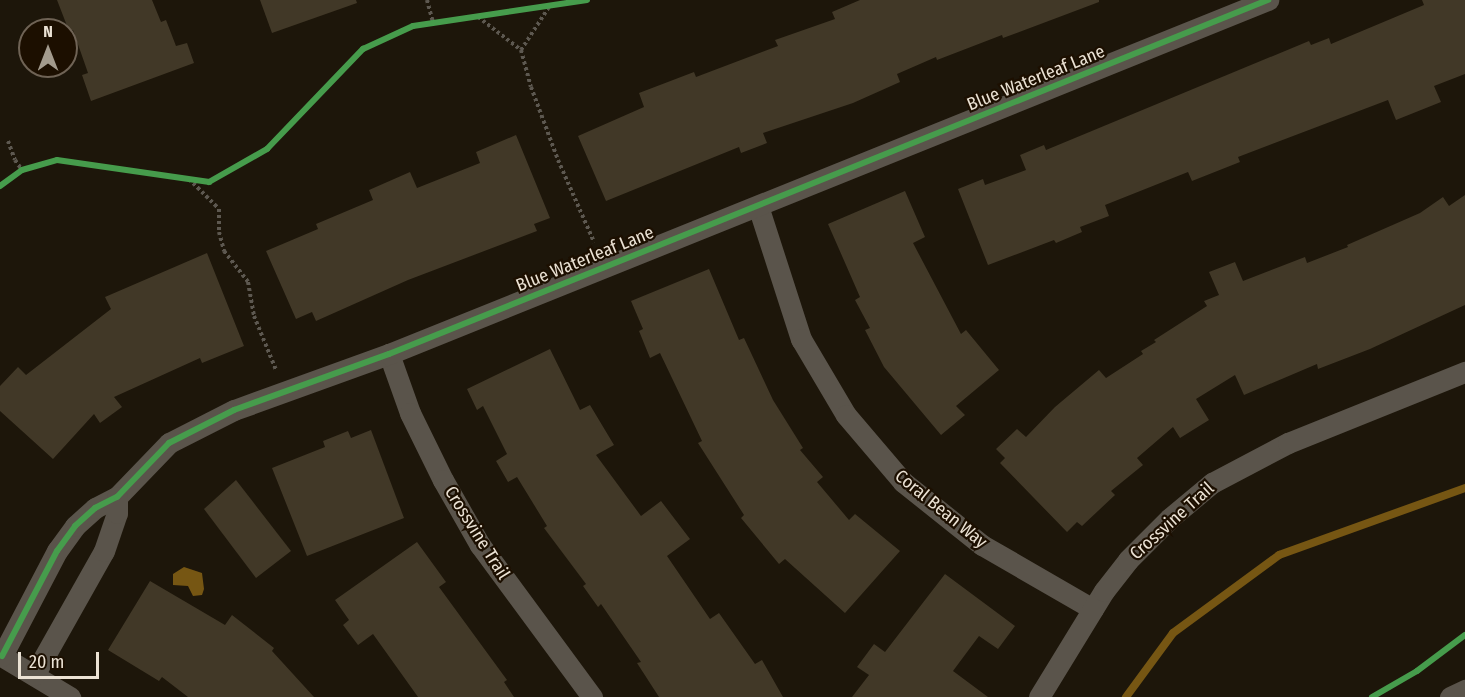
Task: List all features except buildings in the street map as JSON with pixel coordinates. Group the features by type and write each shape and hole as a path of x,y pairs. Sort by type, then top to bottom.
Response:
{"street":[{"name":"Blue Waterleaf Lane","path":"1,656 57,550 82,520 95,508 117,497 169,443 234,410 388,354 1268,0"},
{"name":"Coral Bean Way","path":"758,206 801,339 846,416 903,482 982,545 1093,609"},
{"name":"Crossvine Trail","path":"388,354 410,413 443,480 480,545 592,697"},
{"name":"Crossvine Trail","path":"1039,697 1093,609 1128,560 1170,518 1212,483 1288,442 1465,372"},
{"path":"34,675 104,550 117,513 117,497"},
{"path":"1,656 70,697"},
{"path":"1450,697 1465,690"}],"path":[{"path":"427,0 433,23"},
{"path":"537,8 560,5"},
{"path":"521,50 549,7"},
{"path":"467,18 490,15"},
{"path":"478,17 521,50 531,87 558,160 594,242"},
{"path":"423,25 444,22"},
{"path":"8,141 15,160 22,170"},
{"path":"15,175 31,167"},
{"path":"178,177 199,180"},
{"path":"189,179 219,209 219,232 224,251 248,282 254,316 277,371"}],"shaded area":[{"path":"184,567 202,573 204,589 202,595 193,596 188,586 173,585 173,574"}],"waterway":[{"path":"1126,697 1173,633 1279,555 1465,488"}],"cycle path":[{"path":"0,186 22,170 57,160 209,182 267,149 363,49 413,26 587,0"},
{"path":"2,656 57,551 75,526 95,508 117,497 169,443 234,410 389,354 1268,0"},
{"path":"1372,697 1417,671 1465,635"}]}
